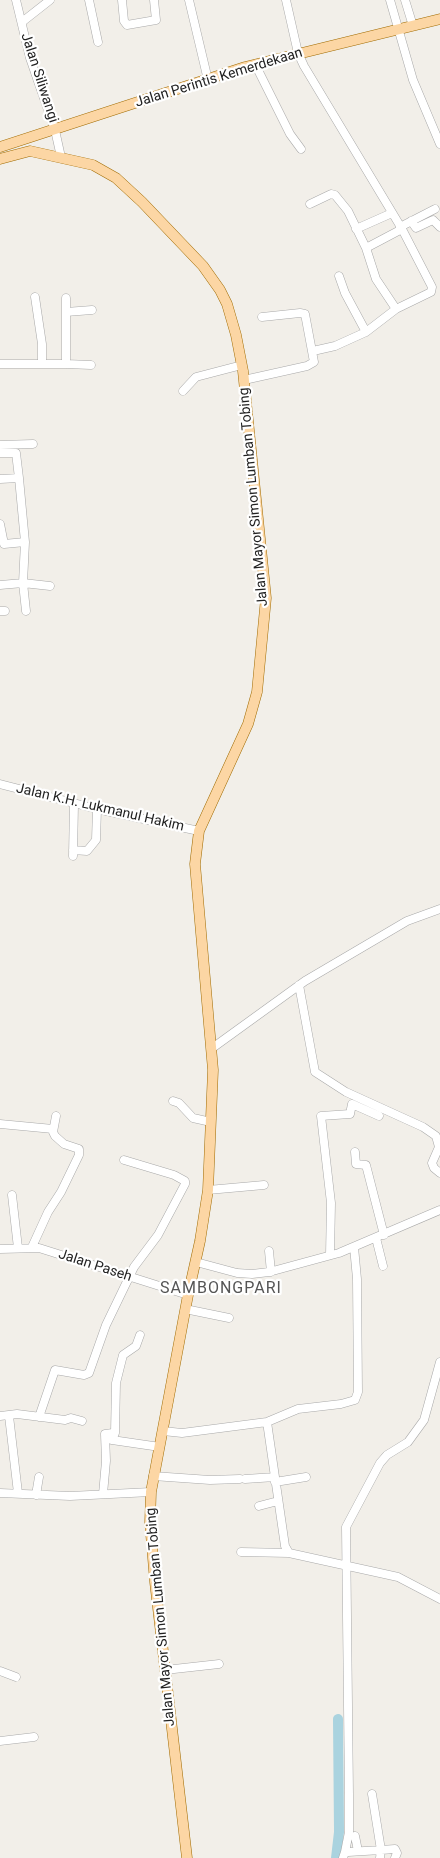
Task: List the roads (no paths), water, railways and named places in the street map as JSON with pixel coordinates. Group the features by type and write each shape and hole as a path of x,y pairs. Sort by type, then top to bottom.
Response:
{"main road":[{"name":"Jalan Perintis Kemerdekaan","path":"0,147 255,64 440,19"},
{"path":"0,159 30,151 26,138"},
{"name":"Jalan Mayor Simon Lumban Tobing","path":"30,151 92,165 116,178 142,202 203,266 227,304 244,380 266,598 257,692 248,724 199,831 195,864 213,1078 208,1190 196,1262 185,1309 151,1492 150,1522 187,1858"}],"street":[{"name":"Jalan Siliwangi","path":"16,0 30,58 56,130 62,157"},
{"path":"22,22 50,0"},
{"path":"89,0 98,42"},
{"path":"122,0 124,21 127,25 156,20 154,0"},
{"path":"189,0 208,80"},
{"path":"286,0 298,53 343,133 401,228 432,290"},
{"path":"390,0 413,80 440,144"},
{"path":"405,0 412,26"},
{"path":"255,64 290,134 301,149"},
{"path":"310,204 334,194 348,211 366,248 376,279 396,309"},
{"path":"366,248 435,209"},
{"path":"356,229 392,213"},
{"path":"411,221 416,228 433,220 440,228"},
{"path":"339,276 345,293 366,332"},
{"path":"313,351 335,346 366,332 396,309 440,287"},
{"path":"35,297 42,344 42,364"},
{"path":"66,298 66,364"},
{"path":"66,312 92,310"},
{"path":"244,380 312,364 313,351 306,317 303,313 262,317"},
{"path":"0,364 91,365"},
{"path":"183,391 196,378 242,365"},
{"path":"0,445 33,444"},
{"path":"0,453 16,453 25,542 23,583 26,611"},
{"path":"0,479 19,478"},
{"path":"0,524 4,544 25,542"},
{"path":"0,585 23,583 50,586"},
{"name":"Jalan K.H. Lukmanul Hakim","path":"0,784 97,810 199,831"},
{"path":"74,804 73,853 87,851 96,840 97,810"},
{"path":"211,1049 299,985 408,921 440,909"},
{"path":"299,985 315,1072 374,1110"},
{"path":"173,1101 179,1103 193,1118 211,1122"},
{"path":"330,1255 331,1203 321,1116 350,1114 352,1104 423,1127 436,1136 439,1146 432,1163 434,1168 440,1173"},
{"path":"32,1247 48,1212 61,1192 79,1155 79,1149 58,1140 53,1128 56,1116"},
{"path":"0,1124 53,1128"},
{"path":"355,1152 356,1164 366,1164 367,1166 384,1235"},
{"path":"39,1417 56,1368 84,1375 89,1373 106,1325 130,1277 138,1262 158,1235 185,1183 174,1176 124,1160"},
{"path":"208,1190 264,1185"},
{"path":"12,1195 18,1248"},
{"path":"196,1262 237,1273 271,1272 330,1255 384,1235 440,1210"},
{"path":"376,1238 383,1266"},
{"path":"163,1431 182,1433 267,1422 298,1409 341,1404 355,1400 358,1392 357,1279 354,1246"},
{"name":"Jalan Paseh","path":"0,1249 32,1247 188,1295"},
{"path":"269,1251 271,1272"},
{"path":"185,1309 229,1318"},
{"path":"140,1336 136,1346 123,1354 116,1382 115,1433 113,1433 113,1441 160,1447"},
{"path":"395,1858 397,1852 395,1849 380,1854 358,1850 344,1855 348,1832 349,1804 347,1566 344,1541 346,1527 351,1514 380,1462 387,1455 408,1442 424,1420 440,1362"},
{"path":"0,1416 14,1414 65,1420 71,1418 82,1421"},
{"path":"9,1416 18,1493"},
{"path":"267,1422 278,1501 289,1553"},
{"path":"103,1494 106,1461 105,1434 113,1433"},
{"path":"153,1476 242,1479 306,1477"},
{"path":"36,1495 39,1477"},
{"path":"0,1493 70,1496 151,1492"},
{"path":"259,1506 278,1501"},
{"path":"241,1552 289,1553 398,1577 440,1599"},
{"path":"165,1670 219,1664"},
{"path":"0,1670 16,1677"},
{"path":"0,1740 34,1738"},
{"path":"372,1794 380,1854"},
{"path":"356,1836 358,1850"}],"waterway":[{"path":"336,1858 339,1832 338,1719"}],"district":[{"name":"SAMBONGPARI","path":"221,1289"}]}
